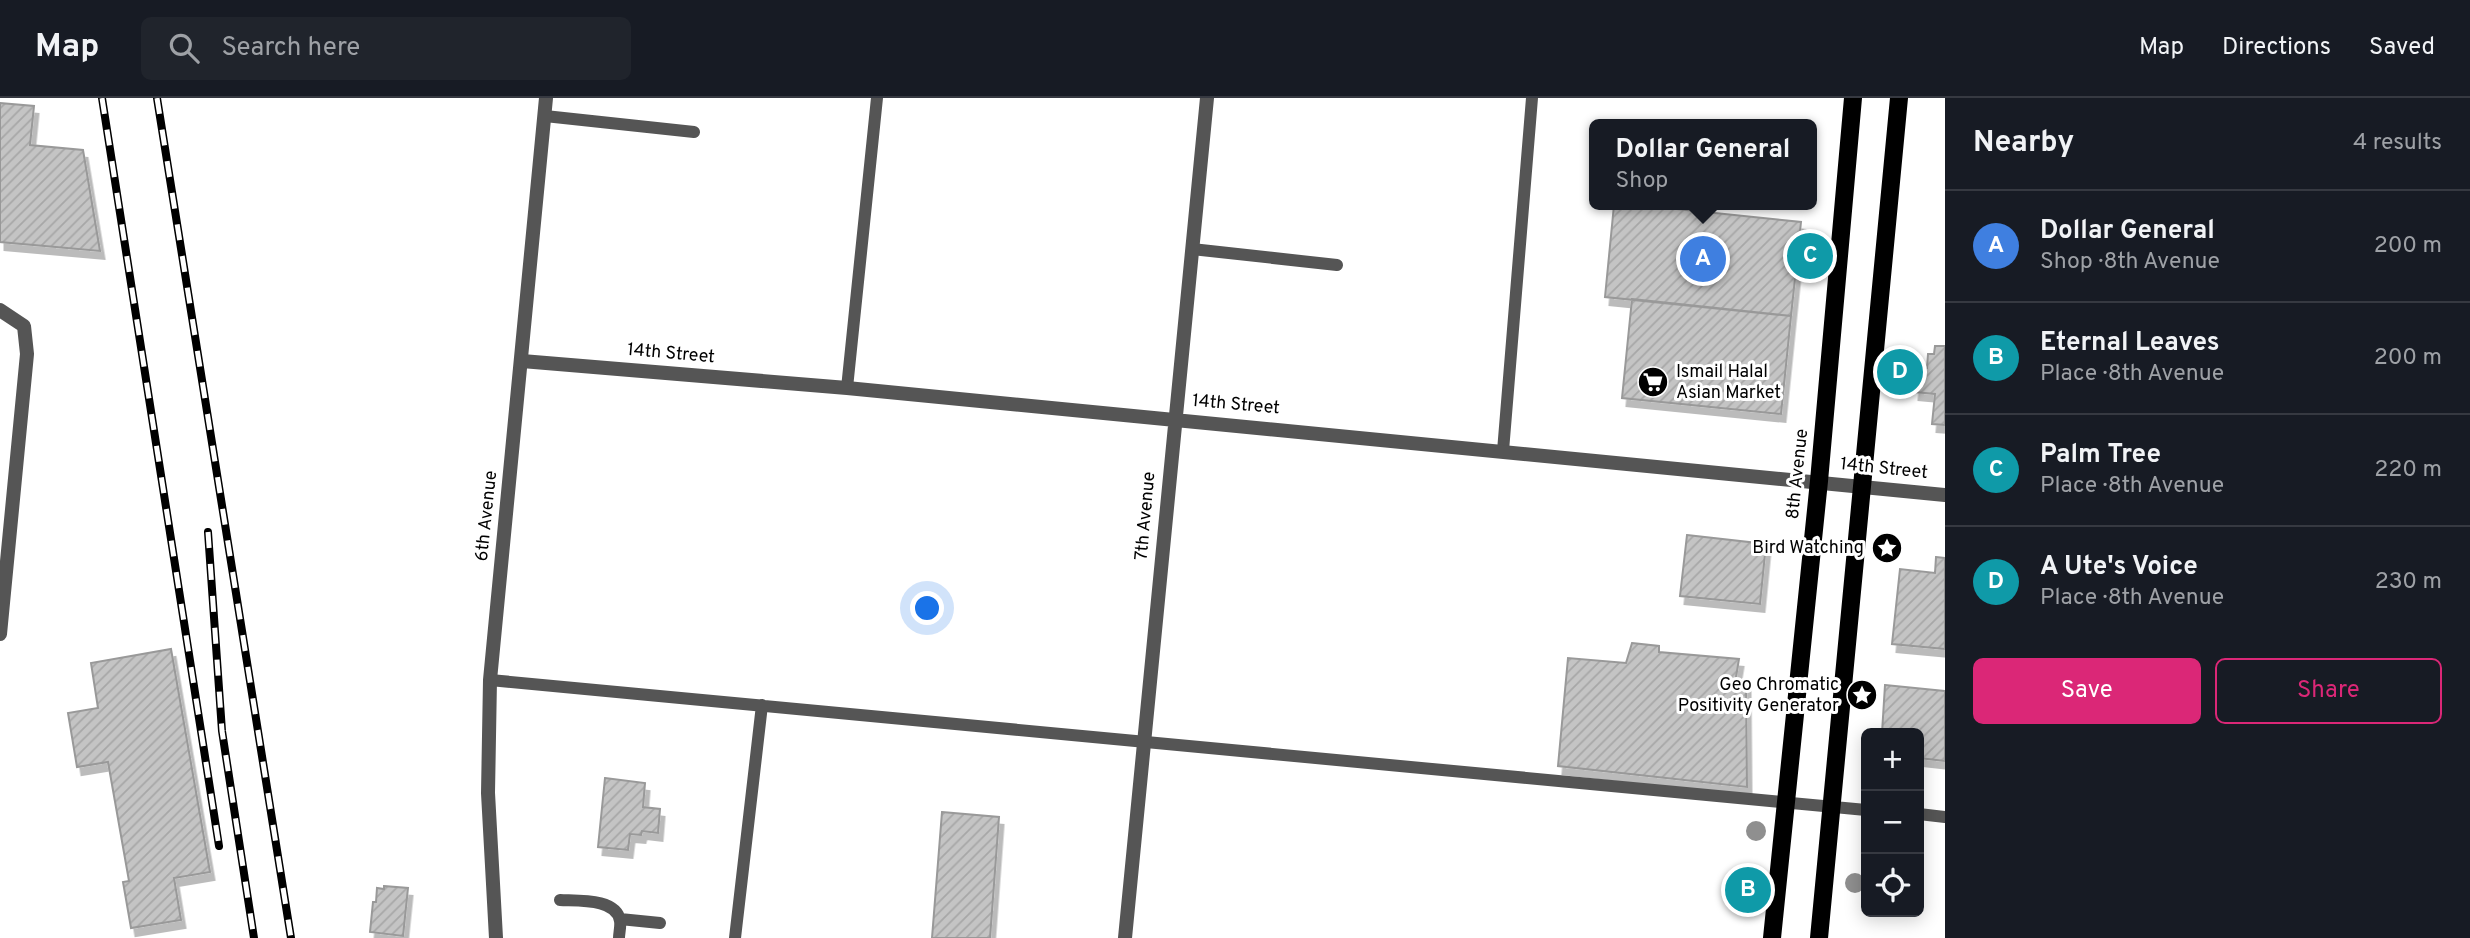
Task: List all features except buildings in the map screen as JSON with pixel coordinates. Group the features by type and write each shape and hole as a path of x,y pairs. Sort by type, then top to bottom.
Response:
{"main road":[{"name":"8th Avenue","path":"1772,938 1819,481 1853,98"},
{"path":"1819,938 1899,98"}],"street":[{"name":"6th Avenue","path":"496,938 488,793 490,680 546,98"},
{"name":"7th Avenue","path":"1125,938 1207,98"},
{"path":"0,310 24,326 27,354 0,634"},
{"name":"14th Street","path":"522,361 846,388 1945,495"}],"lane":[{"path":"846,388 877,98"},
{"path":"1503,451 1532,98"},
{"path":"545,116 694,132"},
{"path":"1192,249 1336,265"},
{"path":"490,680 1861,810"},
{"path":"735,938 762,705"},
{"path":"1924,815 1945,817"},
{"path":"561,900 607,906 615,911 620,919 619,938"},
{"path":"620,919 660,923"}],"railway":[{"path":"102,98 219,846"},
{"path":"157,98 291,938"},
{"path":"208,532 222,731 254,938"}],"place":[{"name":"Palm Tree","path":"1810,256"},
{"name":"Dollar General","path":"1703,259"},
{"name":"A Ute's Voice","path":"1900,372"},
{"name":"Ismail Halal Asian Market","path":"1653,382"},
{"name":"Bird Watching","path":"1887,548"},
{"name":"Geo Chromatic Positivity Generator","path":"1862,695"},
{"name":"Eternal Leaves","path":"1748,890"}]}
